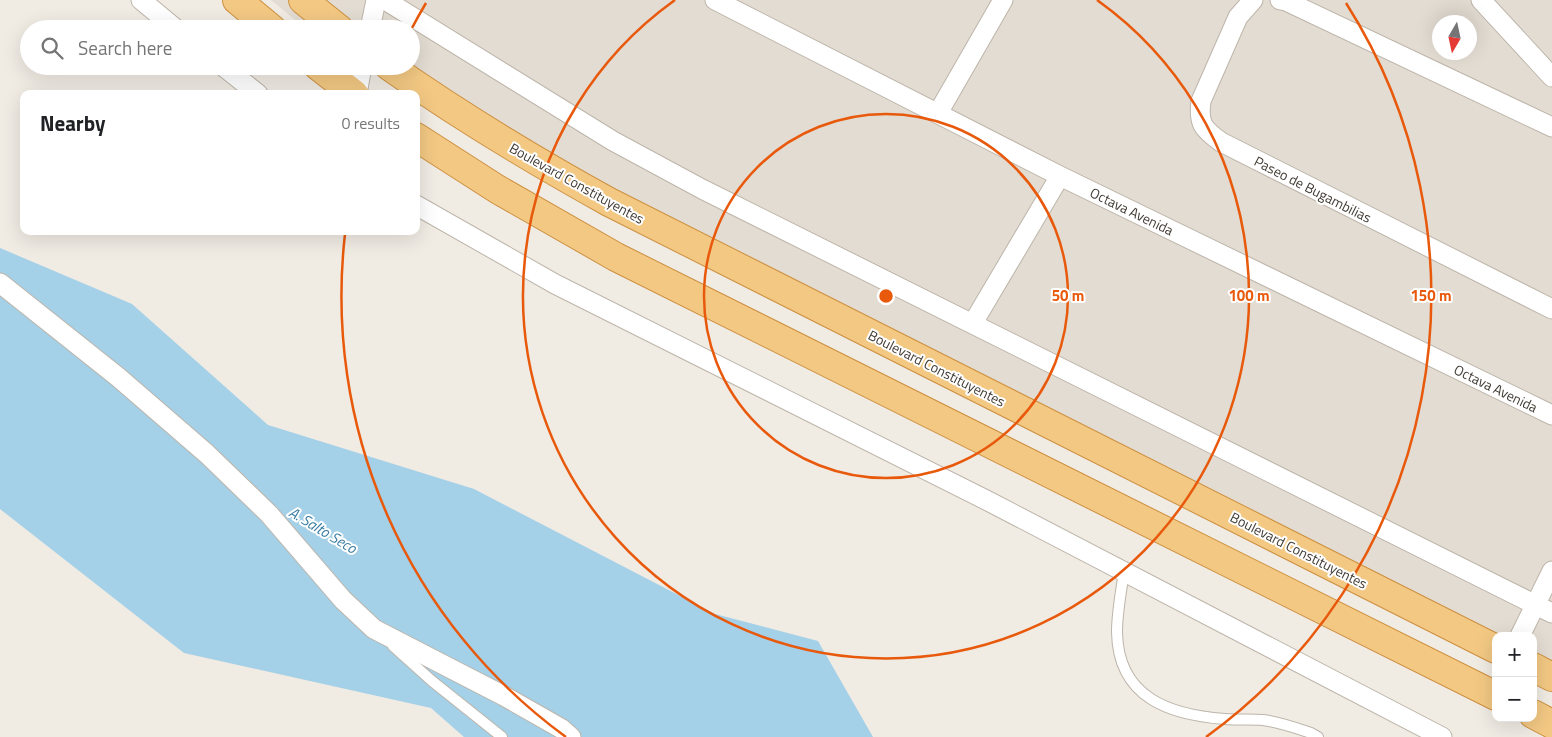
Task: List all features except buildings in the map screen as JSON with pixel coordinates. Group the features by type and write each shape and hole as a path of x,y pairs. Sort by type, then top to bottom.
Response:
{"highway":[{"path":"238,0 261,20"},
{"path":"303,0 328,20"},
{"path":"330,75 350,90"},
{"name":"Boulevard Constituyentes","path":"402,75 533,160 609,202 1492,647"},
{"path":"420,140 497,189 616,257 1492,694"},
{"path":"1537,669 1552,677"},
{"path":"1537,716 1552,724"}],"street":[{"path":"141,0 165,20"},
{"path":"372,20 376,0"},
{"path":"385,0 417,20"},
{"name":"Octava Avenida","path":"715,0 938,112 1060,176 1552,415"},
{"path":"938,112 1002,0"},
{"name":"Paseo de Bugambilias","path":"1253,0 1238,17 1201,101 1199,114 1201,123 1207,132 1221,142 1552,309"},
{"path":"1280,0 1286,0 1552,127"},
{"path":"1481,0 1552,78"},
{"path":"420,22 613,141 720,198 1544,609"},
{"path":"234,75 253,90"},
{"path":"356,90 360,75"},
{"path":"973,323 1060,176"},
{"path":"420,207 555,284 772,392 1442,737"},
{"path":"0,283 118,377 207,454 269,514 343,600 374,629 504,696 562,729 571,737"},
{"path":"1524,632 1544,609 1552,571"}],"lane":[{"path":"1124,572 1117,634 1122,661 1135,687 1157,704 1192,715 1226,719 1264,720 1311,733 1318,737"},
{"path":"374,629 432,681 502,737"}],"shaded area":[{"path":"271,0 1552,0 1552,677 1537,669 1537,632 1492,632 1492,634 679,239 420,72 420,20 295,20"}],"water":[{"name":"A. Salto Seco","path":"0,248 132,304 268,425 474,489 715,614 818,641 873,737 464,737 431,708 184,653 0,509"}]}
